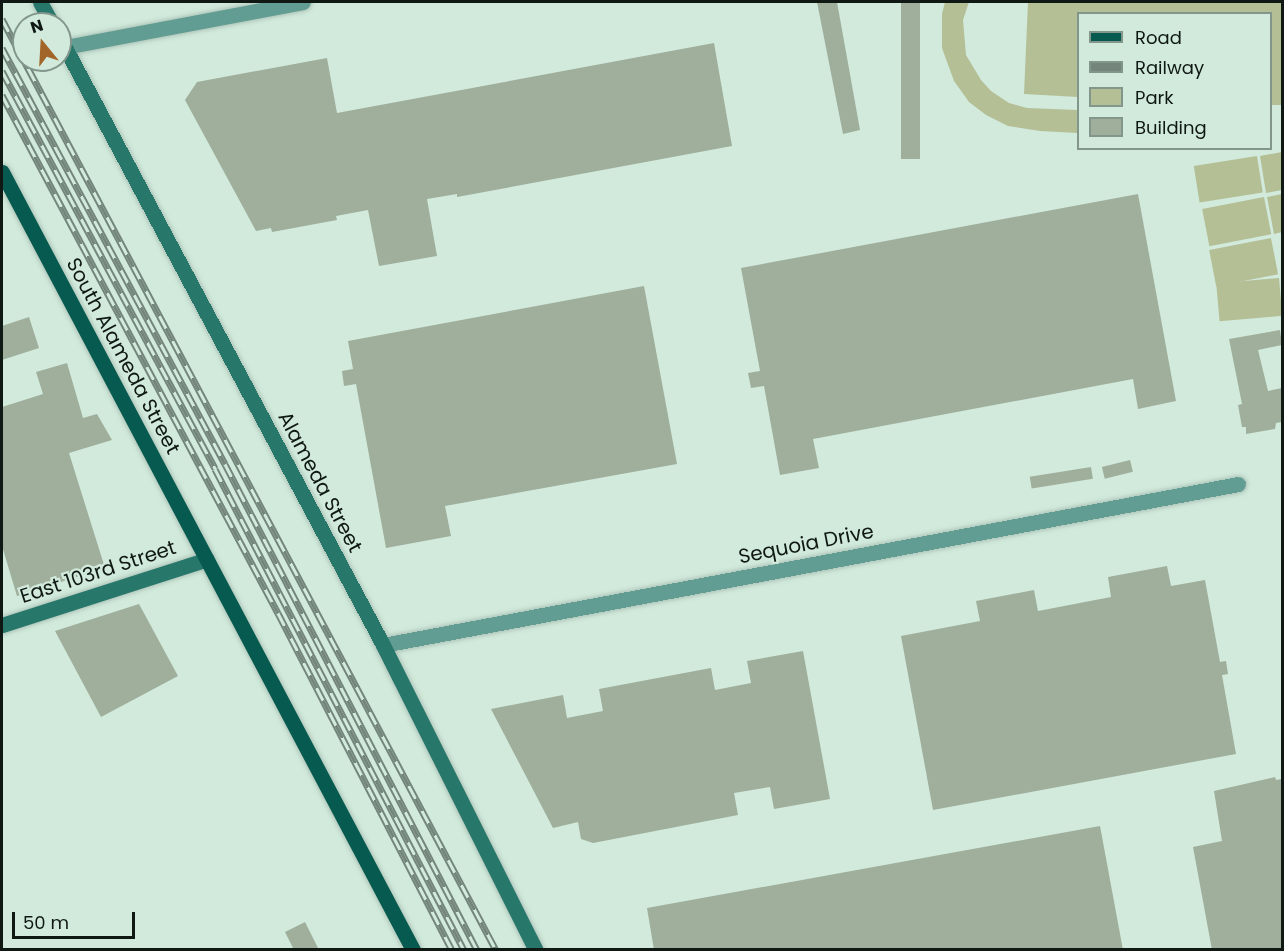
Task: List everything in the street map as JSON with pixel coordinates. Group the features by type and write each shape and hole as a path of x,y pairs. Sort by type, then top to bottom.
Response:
{"main road":[{"name":"South Alameda Street","path":"2,172 207,559"},
{"path":"207,559 413,950"}],"street":[{"path":"72,40 303,2"},
{"name":"Alameda Street","path":"72,59 383,645 536,950"},
{"name":"Sequoia Drive","path":"383,645 1238,484"},
{"name":"East 103rd Street","path":"2,625 207,559"}],"green space":[{"path":"945,2 969,2 963,20 966,55 981,80 991,91 1009,103 1027,108 1077,110 1077,133 1008,126 986,115 969,102 954,81 942,48 942,14"},
{"path":"1028,2 1282,2 1282,105 1272,105 1272,12 1077,12 1077,97 1024,94"},
{"path":"1282,152 1282,190 1266,193 1260,156"},
{"path":"1257,156 1263,193 1200,203 1194,166"},
{"path":"1282,194 1282,232 1274,234 1267,197"},
{"path":"1264,197 1271,234 1209,246 1202,209"},
{"path":"1271,238 1278,274 1216,286 1209,250"},
{"path":"1279,278 1282,316 1220,321 1216,283"}],"building":[{"path":"817,2 837,2 860,130 843,134"},
{"path":"901,2 920,2 920,159 901,159"},
{"path":"714,43 732,146 457,197 457,194 427,199 437,256 379,266 368,210 336,216 337,220 272,232 271,228 256,231 185,100 197,82 327,58 337,113"},
{"path":"1138,194 1176,401 1138,409 1133,379 813,439 819,468 780,475 764,386 751,388 748,373 760,371 741,268"},
{"path":"644,286 677,464 445,506 451,536 386,548 356,384 344,386 342,371 353,369 348,341"},
{"path":"29,317 39,348 2,360 2,326"},
{"path":"1280,330 1282,345 1258,350 1268,391 1282,388 1282,422 1276,423 1275,429 1246,434 1246,427 1242,427 1238,405 1242,404 1229,339"},
{"path":"67,363 83,418 97,414 112,440 69,453 105,568 17,596 2,546 2,407 43,394 36,372"},
{"path":"1130,460 1133,472 1105,479 1102,467"},
{"path":"1091,467 1093,479 1032,489 1030,477"},
{"path":"1167,566 1171,586 1205,580 1220,662 1226,661 1228,674 1222,675 1236,754 933,810 901,636 980,621 976,601 1034,590 1038,611 1111,597 1108,577"},
{"path":"139,604 178,676 101,717 55,631"},
{"path":"803,651 830,799 774,809 770,787 734,793 738,815 593,843 581,839 578,822 553,828 491,709 563,695 567,718 603,711 599,689 711,668 715,690 751,683 747,661"},
{"path":"1275,777 1276,780 1282,779 1282,950 1212,950 1193,847 1222,841 1214,791"},
{"path":"1100,826 1123,950 654,950 647,908"},
{"path":"305,922 319,950 294,950 285,932"}],"railway":[{"path":"2,19 496,950"},
{"path":"2,48 225,464 477,950"},
{"path":"2,71 215,469 464,950"},
{"path":"2,95 278,613 452,950"}]}
